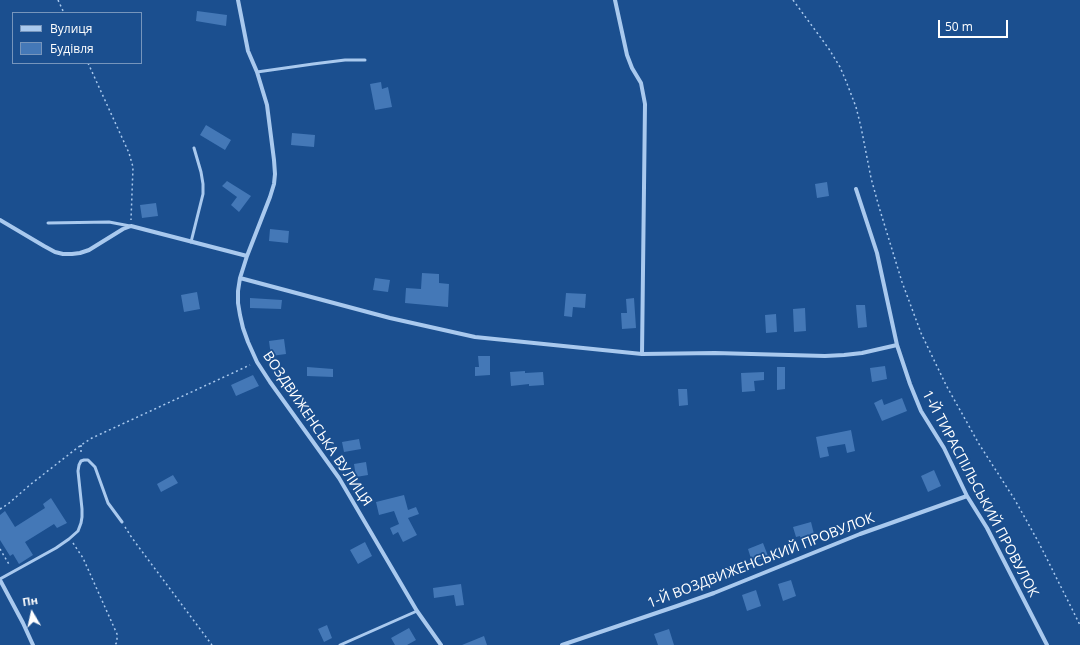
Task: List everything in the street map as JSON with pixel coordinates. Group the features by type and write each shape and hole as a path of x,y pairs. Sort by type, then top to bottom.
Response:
{"street":[{"name":"ВОЗДВИЖЕНСЬКА ВУЛИЦЯ","path":"238,0 248,51 264,93 270,127 275,174 270,197 240,278 238,303 248,342 270,382 339,478 417,611 441,645"},
{"path":"615,0 627,55 632,68 641,83 645,104 642,354"},
{"name":"1-Й ТИРАСПІЛЬСЬКИЙ ПРОВУЛОК","path":"856,189 877,253 897,345 921,411 944,448 1048,645"},
{"path":"0,220 55,252 63,254 80,253 89,250 123,229 131,226 247,256"},
{"path":"240,278 390,318 475,338 642,354 715,353 825,356 862,353 897,345"},
{"name":"1-Й ВОЗДВИЖЕНСЬКИЙ ПРОВУЛОК","path":"562,645 714,593 860,534 968,496"},
{"path":"0,579 33,645"}],"lane":[{"path":"257,72 345,60 365,60"},
{"path":"191,242 203,184 194,148"},
{"path":"48,223 109,222 131,226"},
{"path":"0,579 56,548 78,531 82,516 78,471 81,461 88,460 95,466 108,503 122,522"},
{"path":"340,645 417,611"}],"path":[{"path":"58,0 64,12"},
{"path":"793,0 830,49 840,67 856,107 871,178 879,207 902,282 921,333 953,398 979,444 1015,500 1080,625"},
{"path":"88,64 129,153 133,167 131,226"},
{"path":"0,509 81,445 99,435 258,362"},
{"path":"81,445 81,461"},
{"path":"122,522 132,538 212,645"},
{"path":"69,538 83,558 117,634 117,642 114,645"},
{"path":"0,549 13,571"}],"building":[{"path":"197,11 227,15 226,26 196,21"},
{"path":"381,82 382,89 388,87 392,107 375,110 370,84"},
{"path":"206,125 231,140 225,150 200,135"},
{"path":"292,133 315,135 314,147 291,145"},
{"path":"227,181 251,196 239,212 231,205 237,197 222,186"},
{"path":"827,182 829,196 817,198 815,184"},
{"path":"156,203 158,216 142,218 140,205"},
{"path":"270,229 289,231 288,243 269,241"},
{"path":"422,273 439,274 439,283 449,284 448,307 405,303 406,288 421,289"},
{"path":"375,278 390,280 388,292 373,290"},
{"path":"197,292 200,309 184,312 181,295"},
{"path":"566,293 586,294 585,308 573,307 572,317 564,316"},
{"path":"250,298 282,300 281,309 250,308"},
{"path":"634,298 636,328 622,329 621,313 627,313 626,299"},
{"path":"856,305 865,305 867,327 858,328"},
{"path":"805,308 806,331 794,332 793,309"},
{"path":"776,314 777,332 766,333 765,315"},
{"path":"284,339 286,354 271,356 269,341"},
{"path":"478,356 490,356 490,375 475,376 475,367 479,367"},
{"path":"885,366 887,379 872,382 870,368"},
{"path":"307,367 333,369 333,377 307,376"},
{"path":"777,367 785,367 785,389 777,390"},
{"path":"525,371 525,373 543,372 544,385 529,386 529,384 511,386 510,372"},
{"path":"764,372 764,380 754,381 755,391 742,392 741,373"},
{"path":"253,375 259,386 236,396 231,385"},
{"path":"678,389 687,389 688,405 679,406"},
{"path":"902,398 907,411 882,421 874,403 882,399 884,405"},
{"path":"851,430 855,451 847,453 845,444 827,447 829,456 820,458 816,437"},
{"path":"359,439 361,449 344,452 342,442"},
{"path":"366,462 368,475 356,477 354,464"},
{"path":"934,470 941,486 928,492 921,476"},
{"path":"173,475 178,483 161,492 157,484"},
{"path":"404,495 408,510 416,507 419,514 408,518 417,535 403,542 398,532 393,535 390,528 399,524 394,511 379,515 376,502"},
{"path":"51,498 67,523 57,528 54,524 25,542 33,555 19,564 13,554 10,556 0,540 0,515 5,511 15,527 45,508 43,504"},
{"path":"811,522 815,538 802,542 800,536 796,537 793,527"},
{"path":"365,542 372,556 358,564 350,550"},
{"path":"763,543 768,556 752,562 748,549"},
{"path":"791,580 796,596 783,601 778,584"},
{"path":"461,584 464,605 456,606 454,595 434,598 433,588"},
{"path":"756,590 761,606 747,611 742,595"},
{"path":"327,625 332,638 324,642 318,629"},
{"path":"409,628 416,640 407,645 395,645 391,638"},
{"path":"669,629 674,645 658,645 654,634"},
{"path":"484,636 487,645 462,645"}]}
